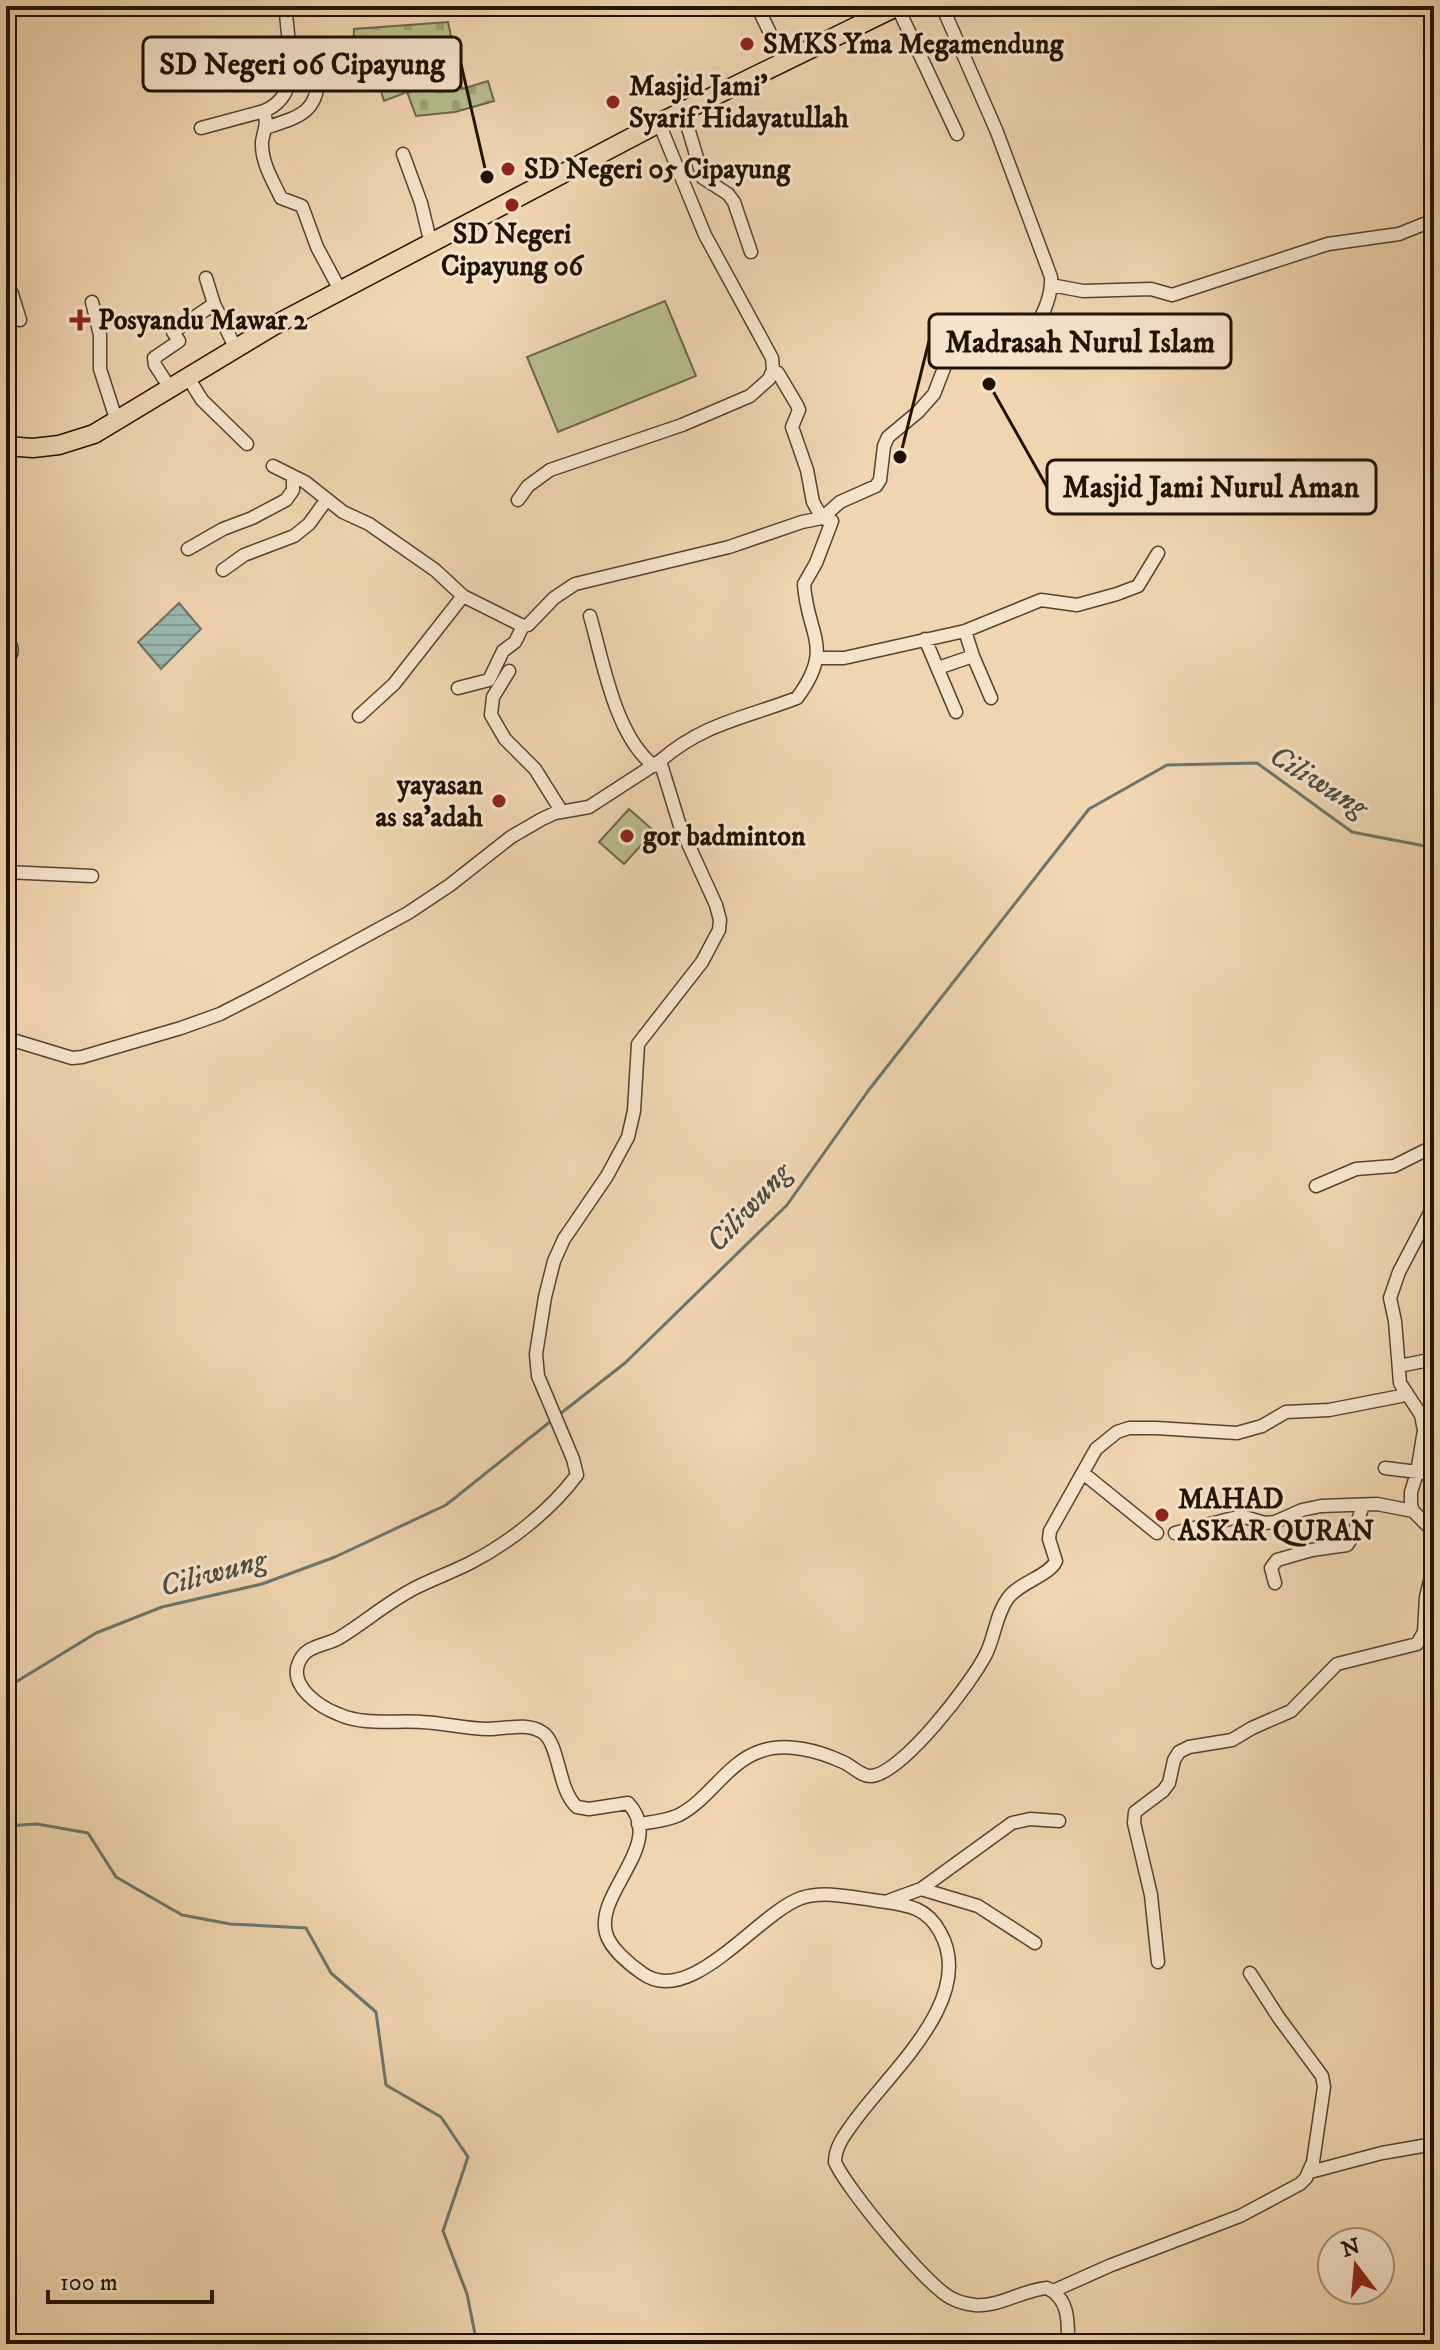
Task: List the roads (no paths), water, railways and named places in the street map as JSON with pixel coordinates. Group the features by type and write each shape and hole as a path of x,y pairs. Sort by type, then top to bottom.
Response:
{"highway":[{"path":"6,446 33,448 59,445 94,434 235,347 340,290 659,123 896,6"}],"street":[{"path":"201,128 277,105 289,86 291,63 286,6"},
{"path":"757,6 784,62"},
{"path":"896,6 957,134"},
{"path":"822,518 840,502 876,486 880,480 888,437 934,394 951,350 966,341 1001,336 1036,325 1045,308 1051,285 1051,277 997,132 942,6"},
{"path":"268,127 295,118 309,109 316,97 318,75"},
{"path":"264,111 268,127 262,141 264,161 281,198 302,206 317,247 340,290"},
{"path":"683,111 703,178 728,194 734,202 751,252"},
{"path":"518,500 528,486 550,470 736,403 764,385 773,370 772,358 705,235 659,123"},
{"path":"403,154 421,203 431,244"},
{"path":"1051,285 1083,291 1151,289 1172,295 1328,244 1399,234 1434,220"},
{"path":"206,278 214,304 235,347"},
{"path":"6,285 20,320"},
{"path":"92,302 100,335 100,369 117,422"},
{"path":"170,388 155,365 154,358 179,341 173,332 214,304"},
{"path":"1039,320 1066,329 1114,332"},
{"path":"773,370 778,373 799,410 792,427 807,470 813,502 822,518"},
{"path":"192,384 202,400 247,444"},
{"path":"6,1038 72,1058 82,1057 220,1014 397,919 450,885 511,837 542,819 589,807 657,764 675,747 719,723 797,698 817,658 817,640 804,584 816,563 832,521 822,518 802,522 729,547 575,584 523,626 463,596 419,558 273,466"},
{"path":"188,549 286,500 293,490 293,476"},
{"path":"223,570 244,555 294,536 309,524 327,499"},
{"path":"817,658 844,658 965,631 1041,600 1077,605 1138,586 1158,553"},
{"path":"359,716 394,684 463,596"},
{"path":"590,616 624,724 637,750 657,764 720,920 719,930 702,962 638,1044 634,1111 628,1137 607,1176 573,1224 554,1261 536,1354 538,1376 577,1475 539,1515 497,1547 412,1589 334,1641 311,1648 298,1663 297,1676 303,1689 316,1702 347,1718 426,1722 477,1729 528,1727 542,1732 549,1741 562,1782 577,1807 589,1809 628,1803 638,1824 636,1849 609,1905 605,1930 611,1943 629,1962 655,1982 673,1982 699,1971 790,1903 804,1897 832,1895 913,1906 930,1916 947,1949 944,1996 930,2024 842,2138 835,2156 837,2166 911,2261 952,2299 977,2305 992,2304 1047,2288 1053,2291 1066,2310 1068,2344"},
{"path":"458,688 489,680 503,651 515,642 523,626"},
{"path":"965,631 991,698"},
{"path":"6,638 12,647 6,661"},
{"path":"925,639 956,712"},
{"path":"938,668 973,656"},
{"path":"509,671 496,689 491,703 493,723 535,769 562,812"},
{"path":"6,710 6,781"},
{"path":"6,872 92,876"},
{"path":"1316,1186 1356,1169 1394,1166 1434,1146"},
{"path":"1413,1511 1411,1492 1424,1430 1421,1415 1403,1391 1399,1378 1391,1291 1434,1205"},
{"path":"1399,1366 1434,1359"},
{"path":"638,1824 669,1819 682,1813 743,1760 764,1750 789,1747 808,1750 838,1760 869,1776 895,1765 975,1675 988,1651 1000,1612 1010,1596 1024,1582 1055,1564 1050,1531 1103,1442 1117,1432 1129,1428 1237,1433 1262,1426 1286,1412 1374,1403 1401,1396 1403,1391"},
{"path":"1421,1415 1434,1419"},
{"path":"1385,1468 1434,1474"},
{"path":"1083,1473 1157,1533"},
{"path":"1175,1533 1241,1516 1269,1523 1309,1508 1377,1504 1413,1511 1434,1532"},
{"path":"1275,1583 1271,1568 1277,1560 1347,1545 1363,1505"},
{"path":"1158,1962 1151,1895 1134,1823 1135,1812 1169,1783 1179,1752 1189,1747 1232,1740 1291,1711 1337,1664 1417,1644 1424,1632 1426,1597 1434,1565"},
{"path":"885,1902 921,1889 1005,1827 1030,1819 1059,1821"},
{"path":"921,1889 978,1906 1035,1943"},
{"path":"1053,2291 1240,2216 1300,2184 1310,2172 1324,2087 1322,2076 1250,1973"},
{"path":"1310,2172 1369,2156 1434,2144"}],"water":[{"path":"179,603 201,629 161,669 138,642"}],"waterway":[{"name":"Ciliwung","path":"560,1414 625,1363 787,1205 868,1091 1089,809 1167,765 1257,763 1352,832 1434,846"},
{"name":"Ciliwung","path":"6,1688 96,1633 162,1607 262,1584 335,1557 446,1505 551,1421"},
{"path":"6,1826 37,1824 88,1833 116,1877 182,1915 230,1924 306,1928 331,1973 376,2012 386,2085 441,2117 468,2157 443,2231 467,2294 477,2344"}],"place":[{"name":"SMKS Yma Megamendung","path":"747,44"},
{"name":"Masjid Jami' Syarif Hidayatullah","path":"613,102"},
{"name":"SD Negeri 05 Cipayung","path":"508,169"},
{"name":"SD Negeri 06 Cipayung","path":"487,177"},
{"name":"SD Negeri Cipayung 06","path":"512,205"},
{"name":"Posyandu Mawar 2","path":"80,320"},
{"name":"Masjid Jami Nurul Aman","path":"989,384"},
{"name":"Madrasah Nurul Islam","path":"900,457"},
{"name":"yayasan as sa'adah","path":"499,801"},
{"name":"gor badminton","path":"627,836"},
{"name":"MAHAD ASKAR QURAN","path":"1162,1515"}]}
